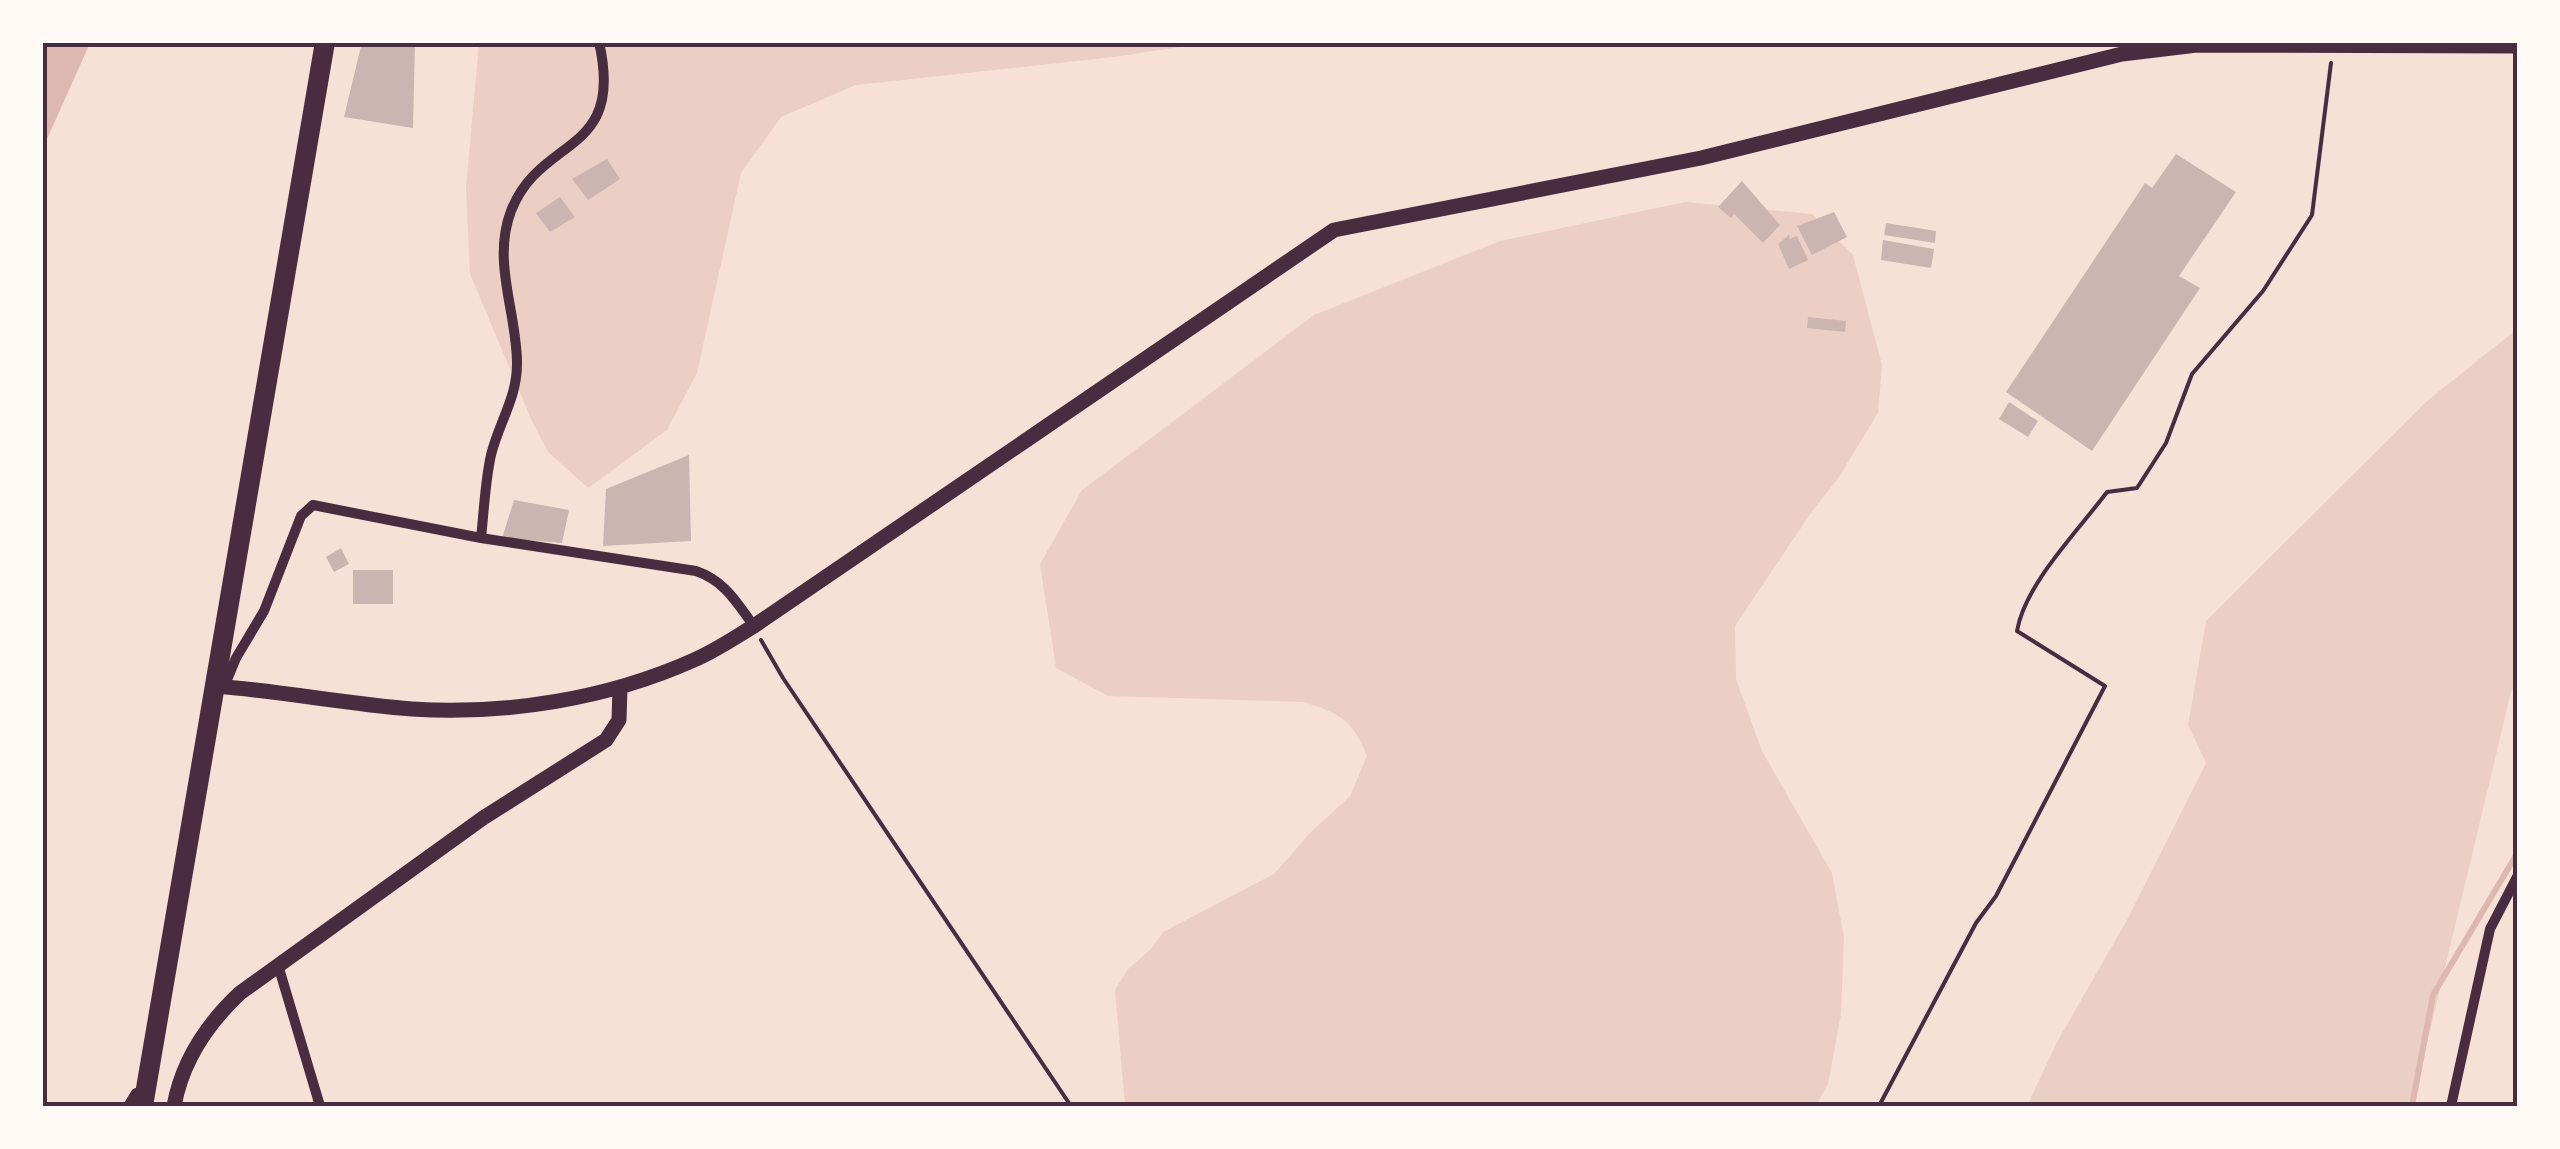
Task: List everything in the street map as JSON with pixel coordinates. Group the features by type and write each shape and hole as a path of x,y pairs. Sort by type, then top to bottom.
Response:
{"highway":[{"path":"145,1098 220,687 326,42"}],"street":[{"path":"481,538 491,456 516,387 516,342 502,258 505,228 524,186 591,129 600,112 604,76 599,42"},
{"path":"754,626 716,578 696,572 481,538 322,504 304,510 264,611 220,687 412,709 462,710 571,698 620,688 696,659 754,626 1334,230 1700,158 2117,48 2335,43 2518,46"},
{"path":"174,1106 183,1070 214,1018 278,965 483,818 606,740 619,720 620,688"},
{"path":"2452,1106 2490,929 2518,875"},
{"path":"278,965 320,1106"},
{"path":"128,1106 136,1093 145,1098"}],"path":[{"path":"1878,1106 1976,924 1996,896 2105,686 2017,631 2019,619 2030,594 2107,492 2137,488 2166,443 2192,374 2264,291 2312,215 2335,43"},
{"path":"754,626 783,678 1071,1106"}],"shaded area":[{"path":"43,42 90,43 47,139 43,140"},
{"path":"479,43 1206,43 856,85 781,117 741,173 697,373 667,430 588,488 548,452 470,274 466,188"},
{"path":"1685,202 1812,214 1853,255 1882,365 1878,413 1837,480 1735,626 1736,679 1762,751 1832,873 1844,938 1841,1014 1828,1084 1816,1106 1125,1106 1115,990 1128,969 1163,932 1274,874 1350,796 1367,756 1344,720 1304,702 1108,696 1056,668 1040,564 1082,490 1314,315 1500,241"},
{"path":"2517,329 2517,680 2412,1106 2027,1106 2057,1042 2127,920 2206,763 2188,725 2206,621 2427,401"}],"building":[{"path":"362,42 415,42 413,128 344,117"},
{"path":"2176,154 2236,192 2179,276 2200,288 2092,451 2006,392 2145,183 2152,188"},
{"path":"607,159 620,179 588,200 572,179"},
{"path":"1742,181 1780,225 1763,243 1734,214 1731,218 1718,207"},
{"path":"560,197 575,217 550,232 536,213"},
{"path":"1834,212 1847,237 1812,255 1797,226"},
{"path":"1886,223 1936,231 1935,243 1884,235"},
{"path":"1789,235 1790,239 1797,236 1808,260 1789,269 1778,244"},
{"path":"1883,240 1934,249 1931,268 1881,260"},
{"path":"1808,317 1846,321 1845,332 1807,328"},
{"path":"2009,402 2038,421 2028,437 1999,419"},
{"path":"689,455 691,541 603,546 606,489"},
{"path":"514,500 569,510 562,543 502,538"},
{"path":"341,548 349,564 334,572 326,557"},
{"path":"353,570 393,570 393,604 353,604"}],"waterway":[{"path":"2412,1106 2433,995 2518,852"}]}
